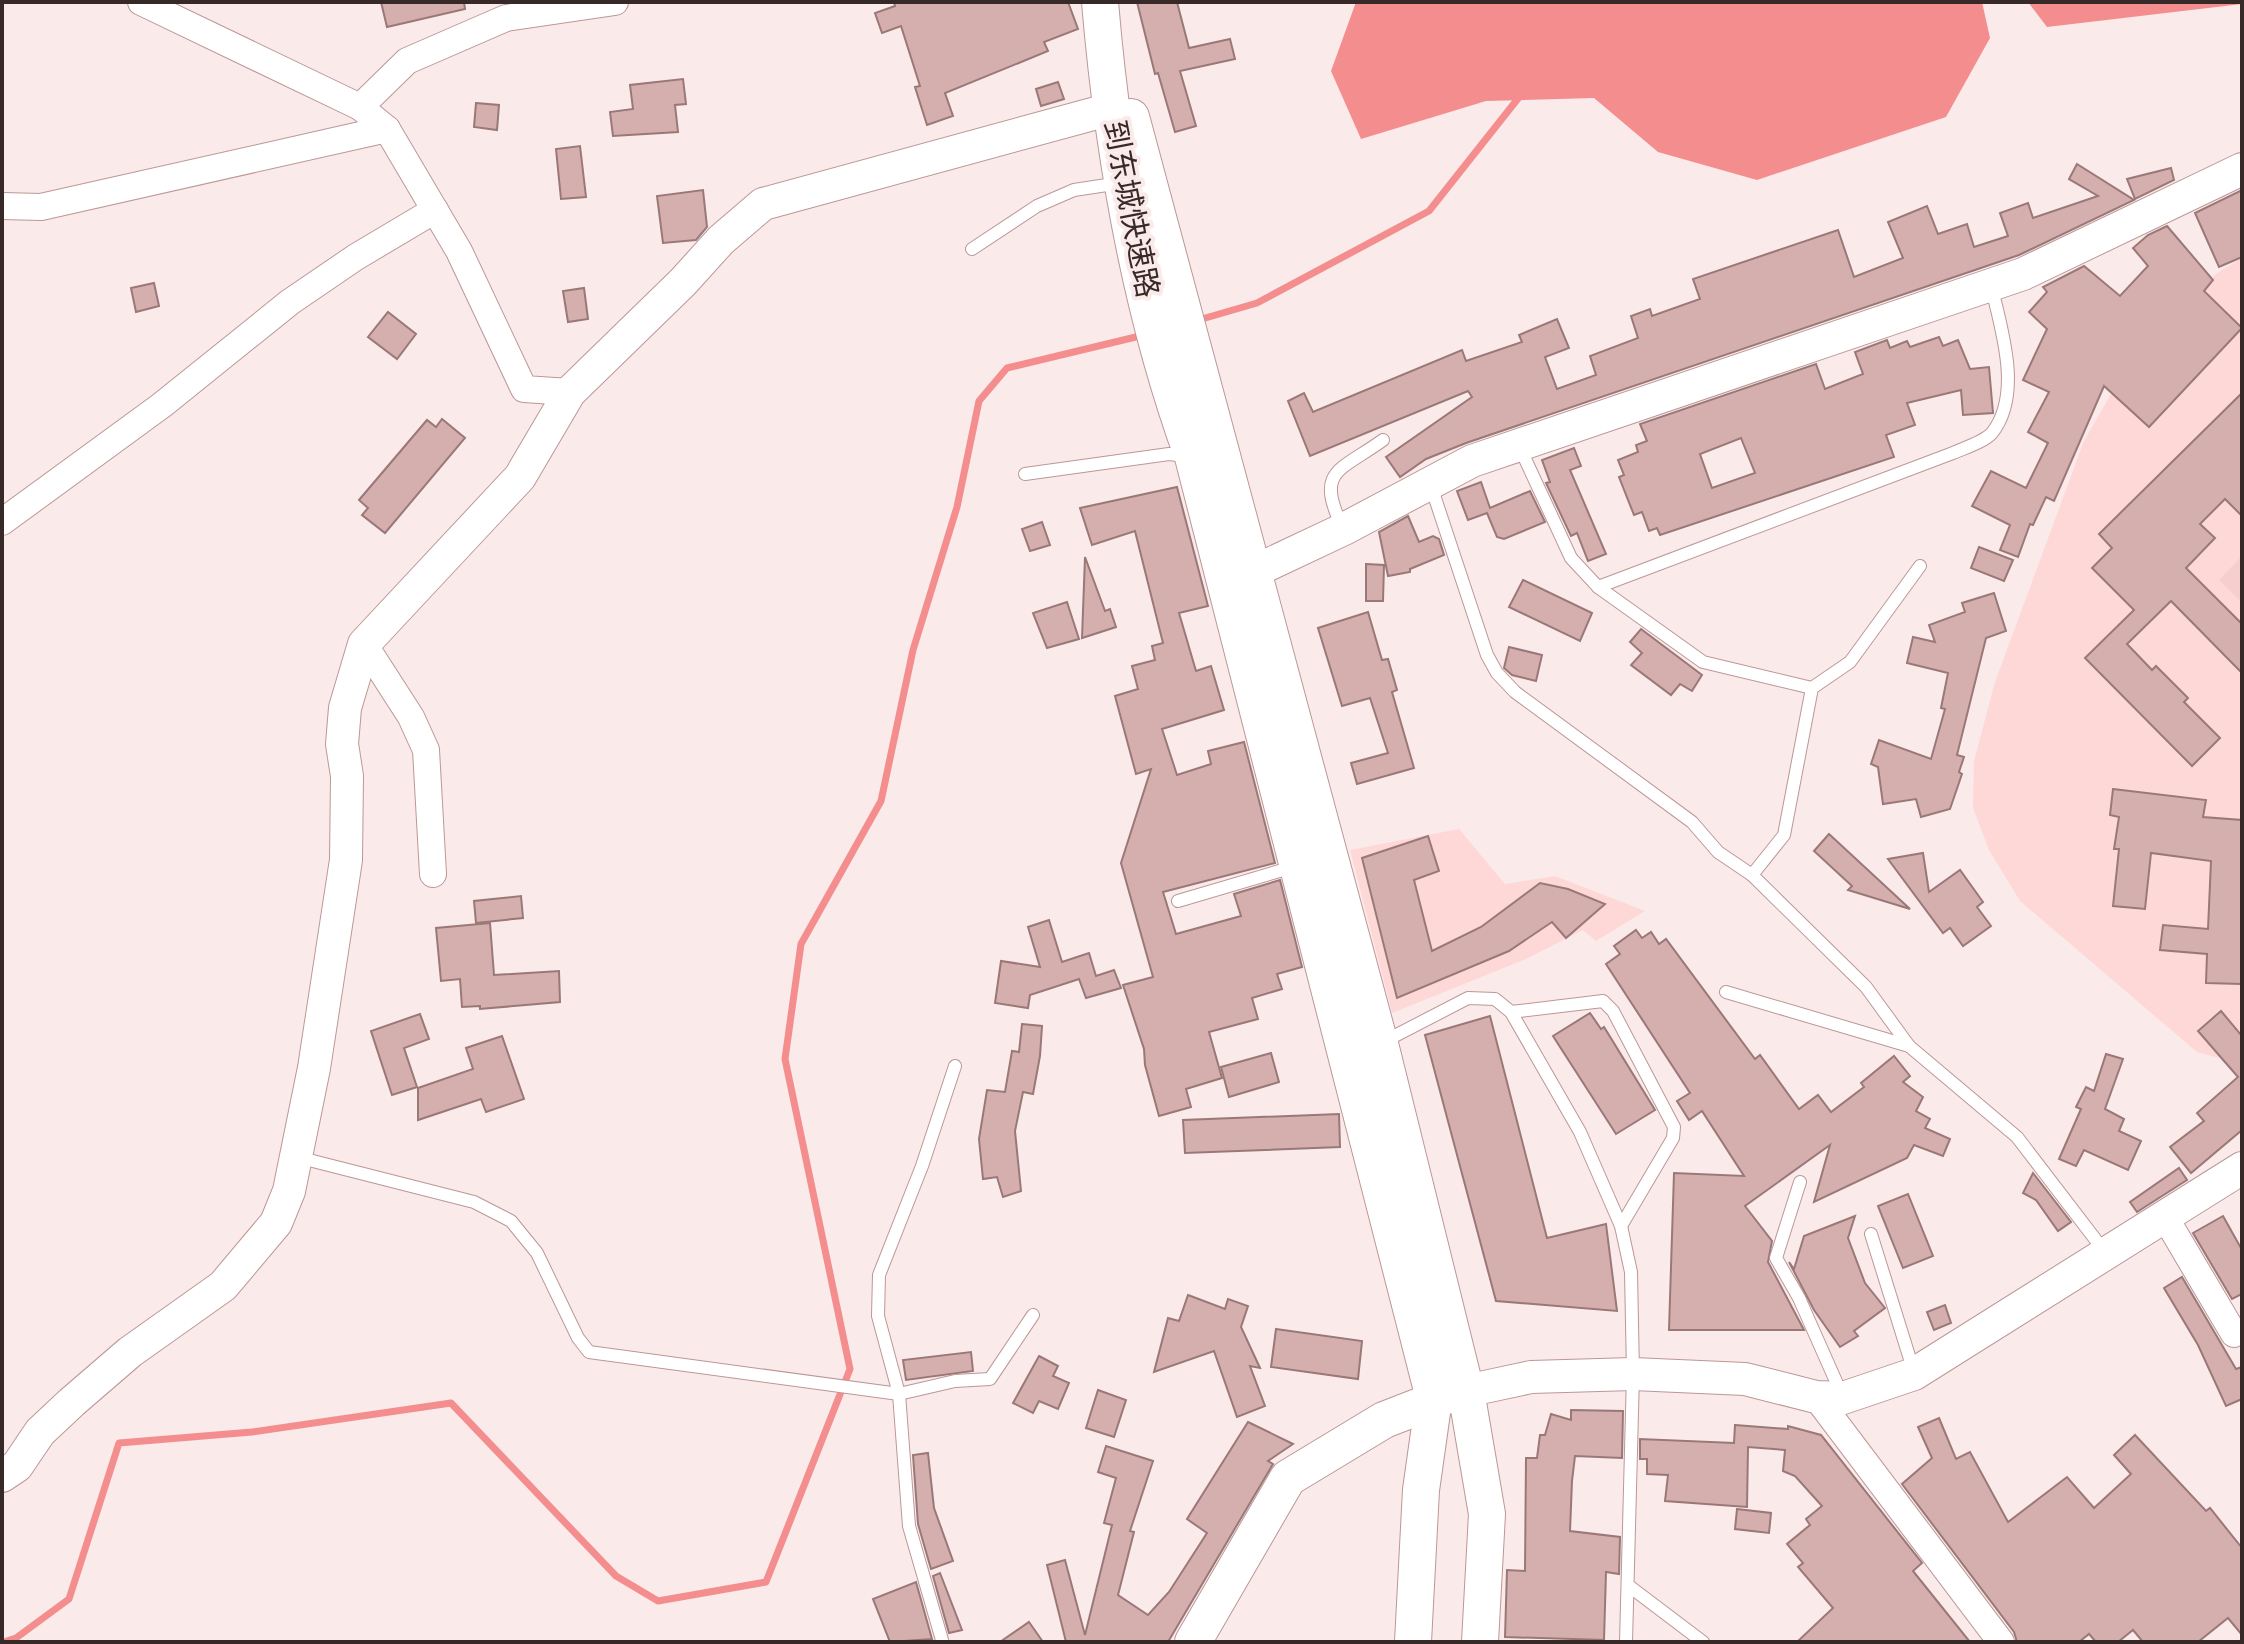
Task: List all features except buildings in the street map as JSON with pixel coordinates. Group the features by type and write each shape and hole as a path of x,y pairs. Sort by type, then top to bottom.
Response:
{"main road":[{"name":"到东城快速路","path":"1101,13 1111,109 1123,183 1164,300"},
{"name":"到东城快速路","path":"1101,13 1147,169 1164,300"},
{"path":"1164,300 1186,390 1380,1044 1450,1394 1421,1490 1413,1642"},
{"path":"1186,390 1193,457 1240,575 1300,865 1450,1394 1481,1462 1487,1514 1480,1642"},
{"path":"1193,1642 1288,1478 1384,1420 1450,1394"}],"street":[{"path":"141,2 360,107 387,129 459,251 524,389 570,392"},
{"path":"360,107 407,61 506,18 615,2"},
{"path":"2,1476 17,1466 40,1432 130,1352 223,1286 251,1257 276,1223 297,1157 346,860 347,776 342,744 345,708 364,644 520,477 570,392 683,282 721,240 763,204 1111,109"},
{"path":"2,206 41,207 387,129"},
{"path":"1240,575 1344,529 1472,461 2023,274 2242,169"},
{"path":"2,522 162,405 290,302 356,257 435,210"},
{"path":"364,644 411,717 426,750 433,874"},
{"path":"1450,1394 1531,1377 1633,1374 1745,1379 1830,1398 1914,1374 2242,1168"},
{"path":"2165,1217 2234,1334"},
{"path":"1830,1398 2001,1642"}],"lane":[{"path":"972,249 1037,206 1074,190 1123,183"},
{"path":"1598,587 1953,453 1991,434 2006,404 2005,346 1991,285"},
{"path":"1344,529 1329,500 1328,485 1333,475 1383,440"},
{"path":"1518,445 1571,558 1598,587 1703,662 1812,688"},
{"path":"1025,474 1169,454 1193,457"},
{"path":"1430,483 1487,655 1497,673 1559,726 1692,822 1718,852 1752,875 1866,987 1909,1046 2017,1137 2107,1254"},
{"path":"1752,875 1784,835 1812,688 1850,662 1920,566"},
{"path":"1178,901 1300,865"},
{"path":"1726,992 1909,1046"},
{"path":"1380,1044 1468,998 1495,999 1511,1012 1580,1132 1621,1226 1631,1272 1633,1374 1626,1642"},
{"path":"1511,1012 1603,1001 1613,1011 1674,1127 1673,1138 1621,1226"},
{"path":"942,1640 909,1526 899,1394 878,1316 879,1275 922,1166 955,1066"},
{"path":"297,1157 474,1202 511,1221 537,1253 578,1338 589,1352 899,1394 955,1381 990,1379 1033,1315"},
{"path":"1800,1182 1776,1258 1799,1298 1830,1398"},
{"path":"1871,1234 1914,1374"},
{"path":"1629,1586 1703,1642"}],"shaded area":[{"path":"1356,2 1982,2 1990,38 1946,117 1757,180 1658,152 1594,98 1486,101 1361,139 1331,71"},
{"path":"2028,2 2242,2 2242,4 2047,27"},
{"path":"2242,258 2242,1064 2197,1052 2020,901 1989,850 1973,808 1974,761 1995,682 2084,441 2131,359 2217,273"},
{"path":"2242,556 2242,603 2219,580"},
{"path":"1459,829 1505,884 1555,876 1645,911 1596,941 1583,930 1526,959 1392,1013 1350,850"}],"waterway":[{"path":"1195,321 1257,303 1429,211 1520,96"},
{"path":"4,1642 16,1638 69,1599 119,1443 252,1432 451,1403 616,1576 658,1601 766,1582 850,1369 785,1059 801,944 881,801 913,650 957,507 979,401 1007,368 1144,335"}]}
